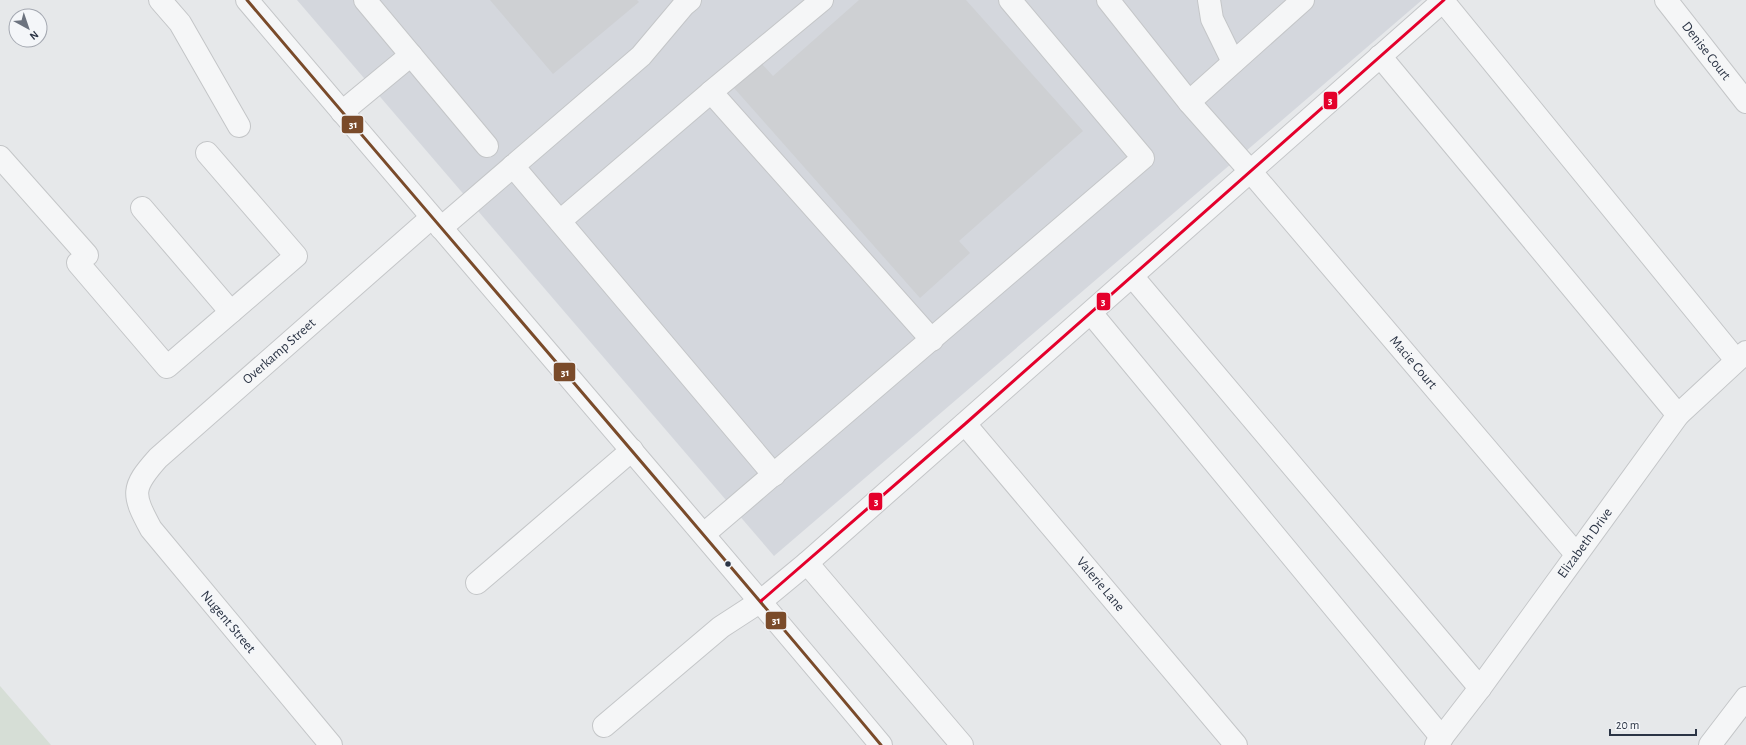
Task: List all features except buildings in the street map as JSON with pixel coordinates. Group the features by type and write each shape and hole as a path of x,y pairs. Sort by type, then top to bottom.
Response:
{"street":[{"path":"160,0 180,23 239,126"},
{"path":"247,0 436,223 704,534 881,745"},
{"path":"365,0 487,146"},
{"name":"Overkamp Street","path":"136,493 143,475 158,458 436,223 513,166 641,56 690,0"},
{"path":"560,221 711,92 822,0"},
{"path":"704,534 1143,158 1010,0"},
{"name":"Macie Court","path":"1108,0 1189,102 1251,172 1576,554"},
{"path":"1209,0 1212,19 1233,62"},
{"path":"1189,102 1303,0"},
{"path":"604,726 721,627 761,601 807,563 1444,0 1741,356"},
{"name":"Denise Court","path":"1666,0 1746,102"},
{"path":"342,112 411,55"},
{"path":"1380,56 1678,415"},
{"path":"711,92 932,340"},
{"path":"0,157 83,259 167,367 296,256 207,153"},
{"path":"513,166 774,475"},
{"path":"142,208 231,312"},
{"path":"1132,276 1480,688"},
{"path":"1091,313 1439,742"},
{"name":"Elizabeth Drive","path":"1439,742 1480,688 1678,415 1741,356"},
{"name":"Valerie Lane","path":"965,424 1236,745"},
{"path":"477,583 632,450"},
{"name":"Nugent Street","path":"136,493 139,507 151,529 331,745"},
{"path":"807,563 962,745"},
{"path":"1710,745 1746,698"}],"shaded area":[{"path":"297,0 1422,0 774,556"},
{"path":"0,686 51,745 0,745"}],"transit line":[{"name":"31","path":"247,0 881,745"},
{"name":"3","path":"761,601 965,424 1444,0"}]}
